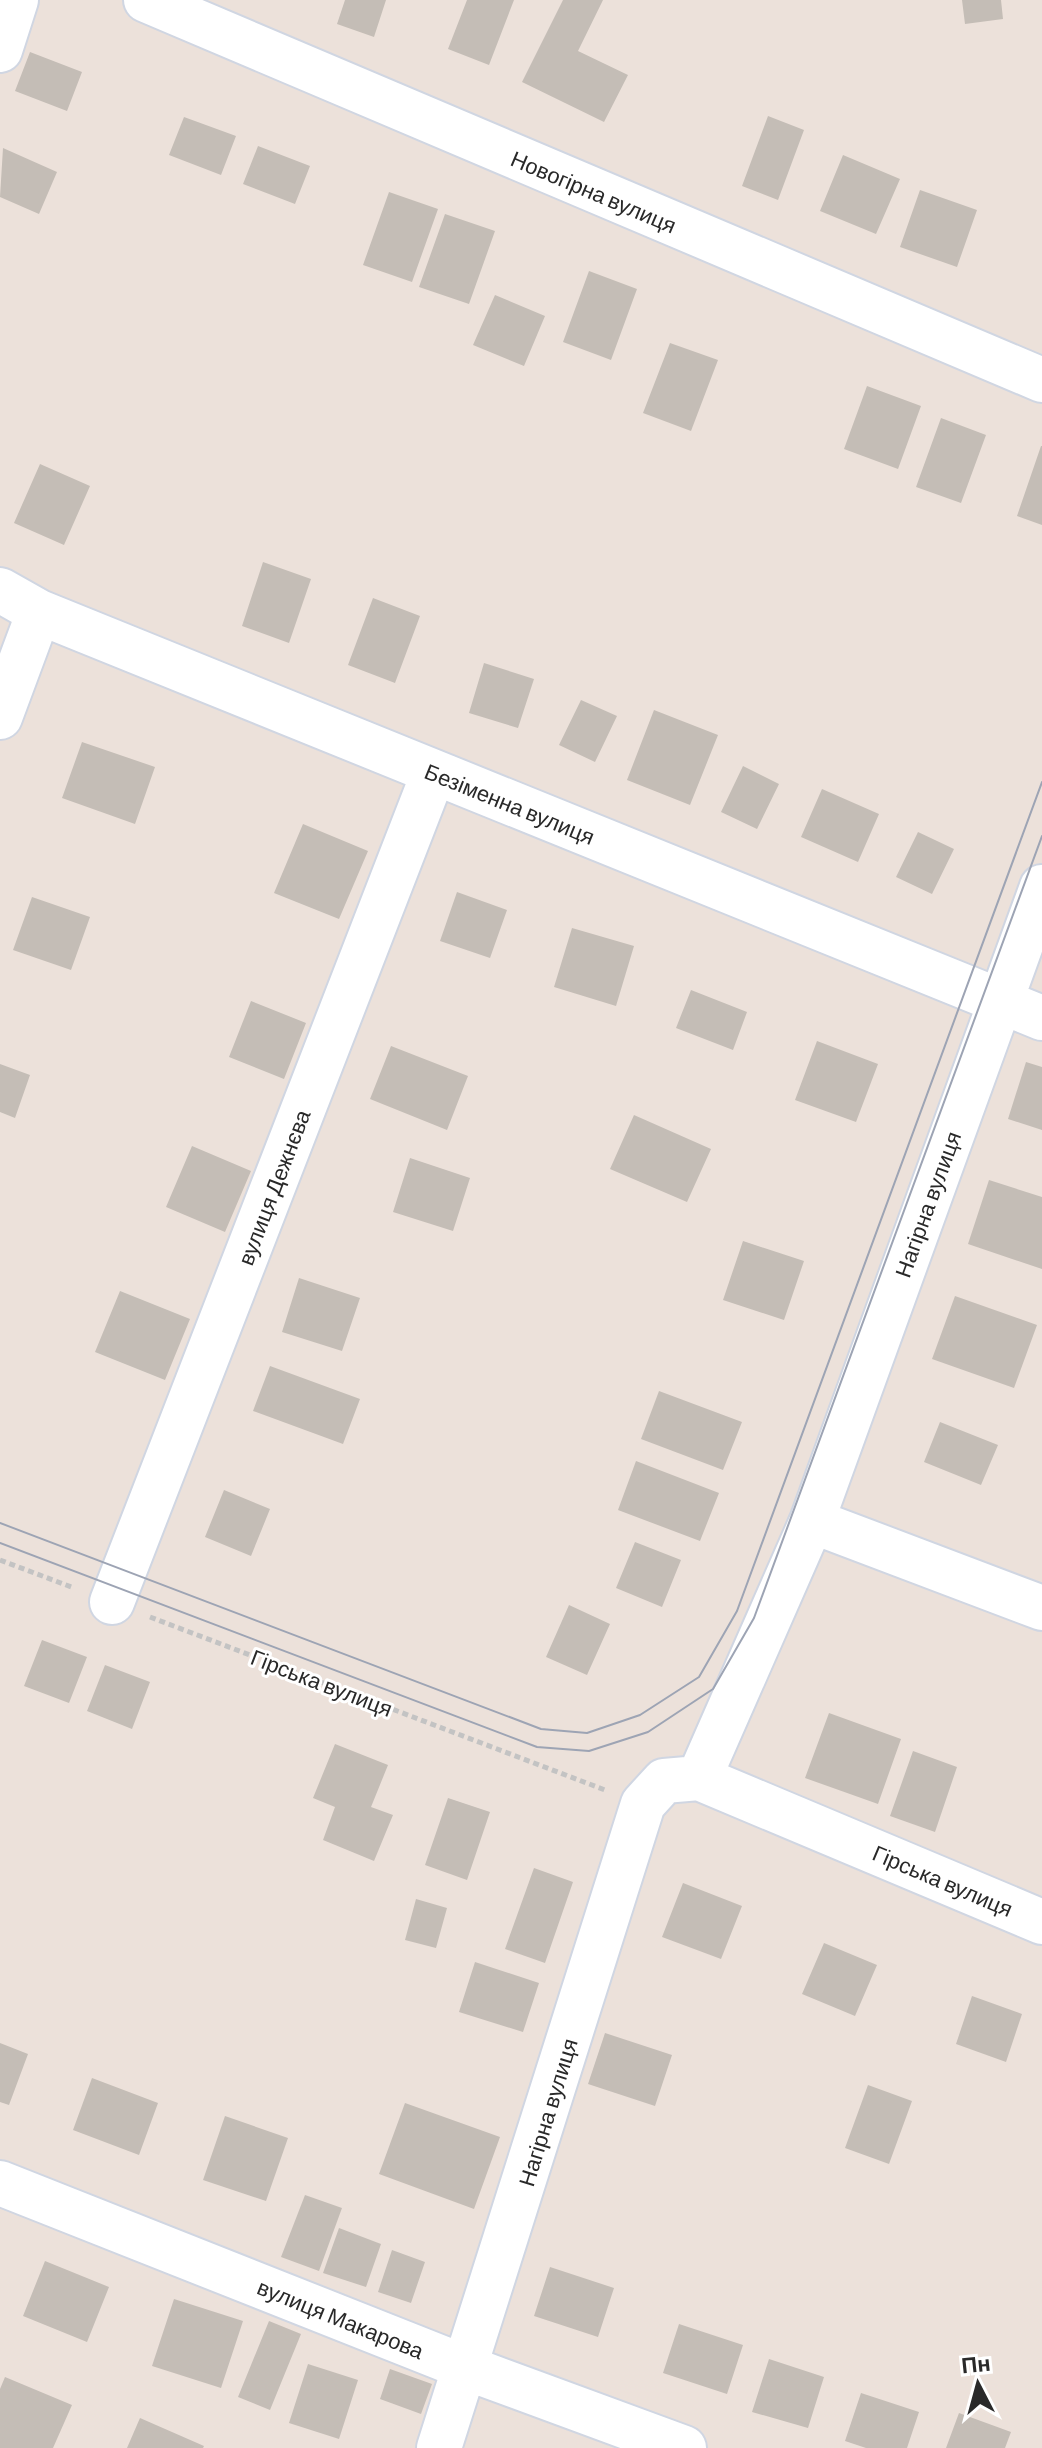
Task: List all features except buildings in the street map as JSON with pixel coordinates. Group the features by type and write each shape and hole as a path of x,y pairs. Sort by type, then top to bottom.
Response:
{"street":[{"path":"0,50 16,0"},
{"name":"Новогірна вулиця","path":"146,0 1042,380"},
{"name":"Безіменна вулиця","path":"0,590 39,612 1021,1010"},
{"path":"0,717 39,612"},
{"name":"вулиця Дежнєва","path":"112,1602 434,772"},
{"name":"Нагірна вулиця","path":"439,2448 669,1788 812,1521 1021,1010 1042,887"},
{"path":"812,1521 1042,1608"},
{"name":"Гірська вулиця","path":"669,1788 1042,1922"},
{"name":"вулиця Макарова","path":"0,2183 467,2368 684,2448"}],"path":[{"name":"Гірська вулиця","path":"0,1560 112,1602 669,1788"}],"tram line":[{"path":"0,1523 541,1729 587,1733 640,1715 699,1677 737,1611 1042,782"},
{"path":"0,1543 537,1747 589,1751 648,1732 713,1689 754,1618 1042,836"}]}
